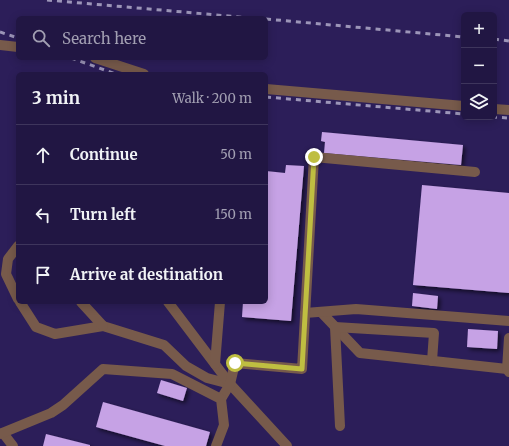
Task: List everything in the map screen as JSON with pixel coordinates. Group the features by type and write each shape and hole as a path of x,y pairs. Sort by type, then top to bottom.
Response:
{"street":[{"path":"0,45 16,47"},
{"path":"101,60 138,72"},
{"path":"268,89 461,106"},
{"path":"497,109 509,110"},
{"path":"216,446 224,424 221,399 230,384 235,363 302,369 314,157 475,172"},
{"path":"16,249 8,259 6,274 16,295"},
{"path":"21,304 36,327 55,334 103,326 164,346 186,366 207,378 230,384"},
{"path":"84,304 103,326"},
{"path":"170,304 230,384 287,446"},
{"path":"215,364 220,304"},
{"path":"305,313 356,309 509,321"},
{"path":"321,312 360,353 508,371 509,338"},
{"path":"335,327 434,333 432,361"},
{"path":"335,327 340,426"},
{"path":"13,446 2,434 22,424 51,413 63,405 103,369 172,374 221,399"}],"building":[{"path":"322,132 463,145 461,165 324,153 325,142 321,141"},
{"path":"286,165 304,166 291,321 242,317 243,304 268,304 268,171 285,173"},
{"path":"422,185 509,193 509,293 413,285"},
{"path":"413,293 438,296 437,309 412,306"},
{"path":"468,329 498,331 497,349 467,347"},
{"path":"161,380 187,388 183,401 157,393"},
{"path":"103,402 210,432 206,446 165,446 96,427"},
{"path":"46,434 90,445 90,446 43,446"}],"railway":[{"path":"47,0 228,16"},
{"path":"268,19 461,37"},
{"path":"0,32 16,37"},
{"path":"497,39 509,41"},
{"path":"77,60 110,72"},
{"path":"268,97 461,114"},
{"path":"497,117 509,118"}],"route":[{"path":"235,363 302,369 314,157"}]}
